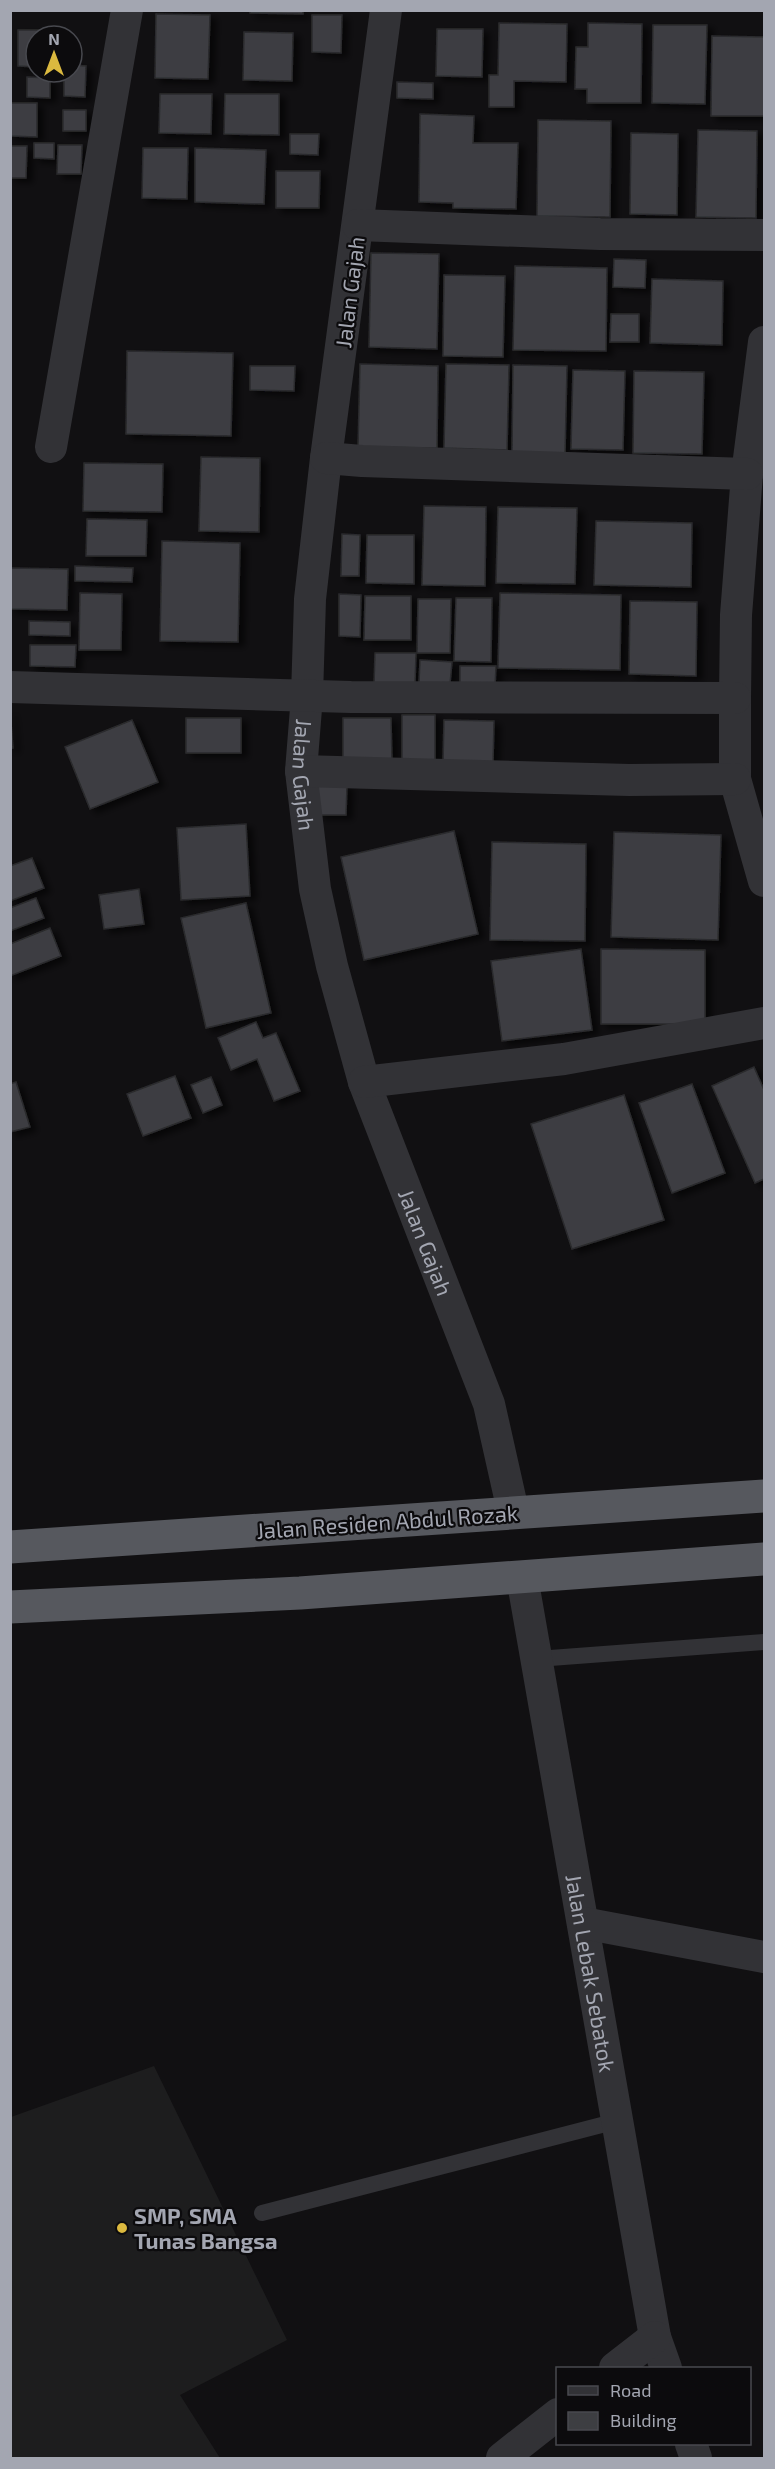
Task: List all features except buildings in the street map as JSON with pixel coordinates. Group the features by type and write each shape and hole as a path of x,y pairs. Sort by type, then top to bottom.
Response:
{"highway":[{"name":"Jalan Residen Abdul Rozak","path":"10,1547 513,1511 765,1496"},
{"path":"10,1607 300,1593 765,1559"}],"street":[{"path":"51,447 127,10"},
{"name":"Jalan Gajah","path":"386,10 326,458 310,599 308,696 301,771 315,889 332,966 364,1083 489,1404 513,1511"},
{"path":"358,225 600,234 765,235"},
{"path":"765,342 747,474 736,615 735,698 735,779 765,881"},
{"path":"326,458 747,474"},
{"path":"10,687 308,696 735,698"},
{"path":"301,771 629,780 735,779"},
{"path":"364,1083 564,1059 765,1023"},
{"name":"Jalan Lebak Sebatok","path":"522,1577 655,2337 666,2367"},
{"path":"583,1923 765,1957"},
{"path":"616,2367 655,2337"},
{"path":"502,2458 556,2416"}],"lane":[{"path":"537,1659 765,1642"},
{"path":"262,2213 617,2121"}],"shaded area":[{"name":"SMP, SMA Tunas Bangsa","path":"154,2066 287,2340 180,2395 220,2458 11,2458 11,2117"}],"place":[{"name":"SMP, SMA Tunas Bangsa","path":"122,2228"}]}
